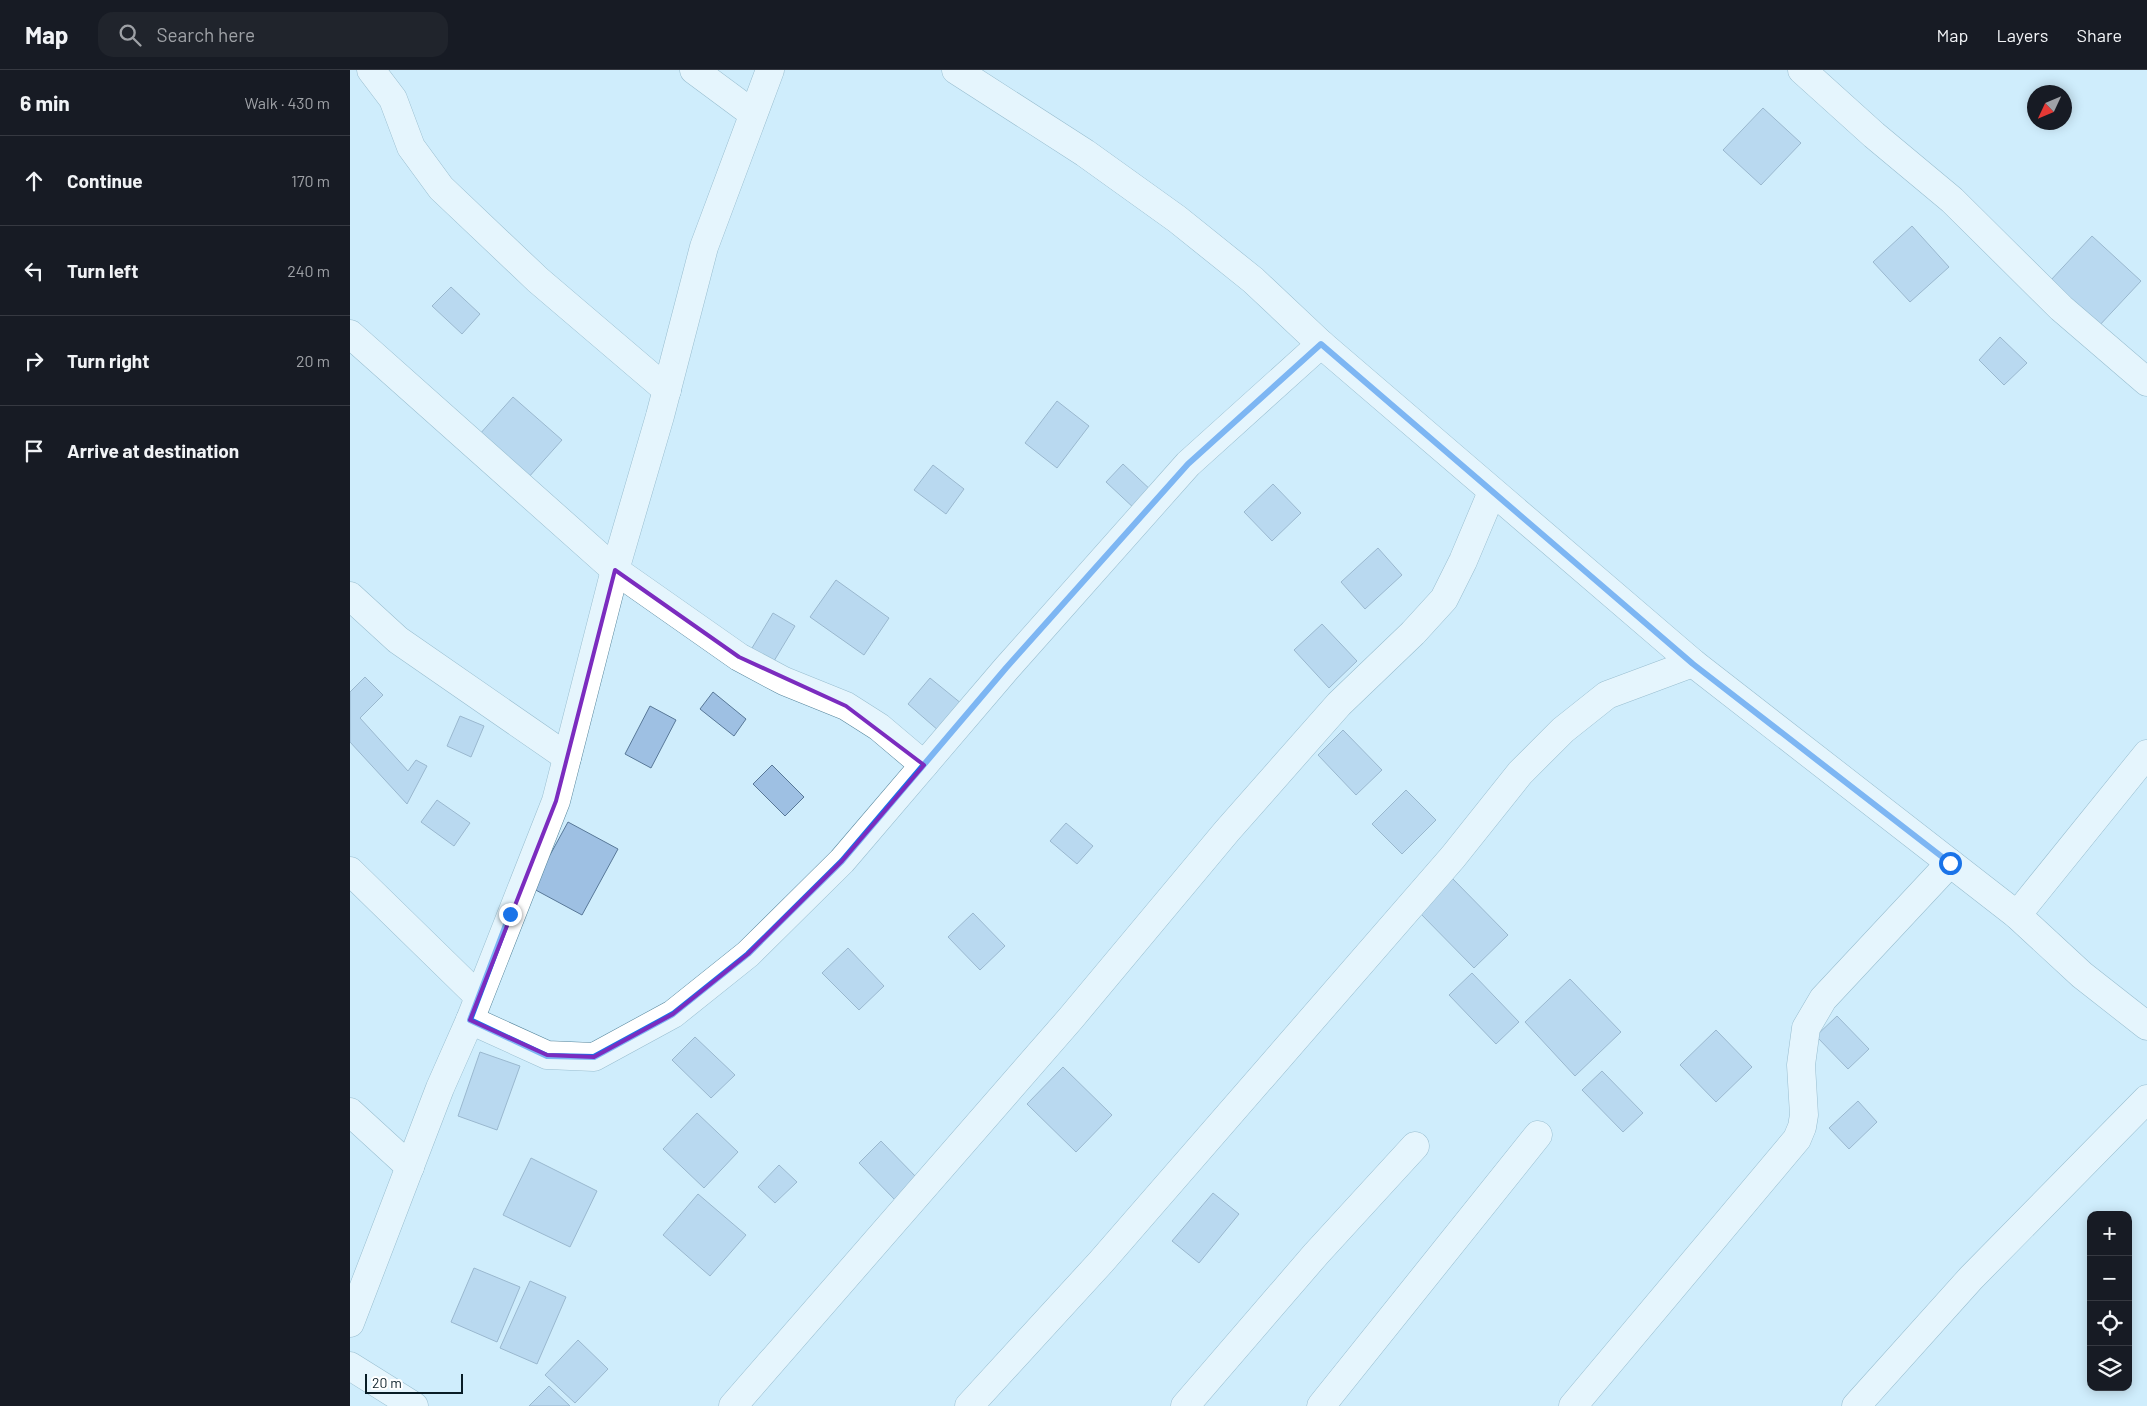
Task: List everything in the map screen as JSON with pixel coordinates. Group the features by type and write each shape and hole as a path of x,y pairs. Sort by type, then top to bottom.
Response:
{"street":[{"path":"371,70 393,99 411,147 441,188 538,280 667,390"},
{"path":"694,70 752,113"},
{"path":"350,1324 410,1167 556,801 615,570 667,390 704,247 752,113 770,70"},
{"path":"956,70 1085,153 1177,219 1253,280 1321,344 1693,664 2017,915 2082,975 2147,1026"},
{"path":"1802,70 1874,135 1952,200 2061,308 2147,382"},
{"path":"350,334 615,570 738,657 784,681 846,706 879,727 924,765"},
{"path":"350,871 474,1008 547,1056 594,1057 673,1014 748,954 842,861 1006,668 1188,464 1321,344"},
{"path":"733,1406 1071,1018 1227,831 1340,704 1413,633 1444,599 1463,561 1492,492"},
{"path":"350,596 398,640 567,756"},
{"path":"969,1406 1101,1262 1453,857 1520,773 1563,730 1607,695 1693,664"},
{"path":"2017,915 2147,754"},
{"path":"1573,1406 1797,1139 1804,1115 1801,1065 1806,1028 1823,999 1950,863"},
{"path":"1856,1406 1971,1278 2147,1098"},
{"path":"350,1112 410,1167"},
{"path":"1321,1406 1538,1135"},
{"path":"1184,1406 1316,1254 1415,1146"},
{"path":"350,1366 414,1406"}],"highlighted area":[{"path":"615,570 739,657 846,706 924,765 842,861 748,954 673,1014 594,1057 547,1055 470,1020 556,801"}],"building":[{"path":"1763,108 1801,143 1761,185 1723,150"},
{"path":"1912,226 1949,267 1910,302 1873,262"},
{"path":"2092,236 2141,281 2098,327 2050,281"},
{"path":"451,287 480,314 462,334 432,306"},
{"path":"2000,337 2027,363 2004,385 1979,360"},
{"path":"513,397 562,440 519,488 470,445"},
{"path":"1057,401 1089,426 1057,468 1025,443"},
{"path":"1123,464 1153,492 1136,510 1106,482"},
{"path":"933,465 964,489 946,514 914,490"},
{"path":"1273,484 1301,513 1272,541 1244,512"},
{"path":"1378,548 1402,575 1365,609 1341,582"},
{"path":"836,580 889,618 864,655 810,617"},
{"path":"773,613 795,626 765,676 743,663"},
{"path":"1322,624 1357,661 1329,688 1294,650"},
{"path":"365,677 383,695 360,718 408,771 416,760 427,766 407,804 350,742 350,692"},
{"path":"930,678 962,704 939,731 908,704"},
{"path":"713,692 746,719 734,736 700,709"},
{"path":"650,706 676,720 651,768 625,754"},
{"path":"460,716 484,726 471,757 447,746"},
{"path":"1343,730 1382,770 1356,795 1318,755"},
{"path":"772,765 804,797 785,816 753,784"},
{"path":"1406,790 1436,820 1402,854 1372,824"},
{"path":"437,800 470,823 454,846 421,822"},
{"path":"568,822 618,849 582,915 532,888"},
{"path":"1066,823 1093,846 1077,864 1050,841"},
{"path":"1452,878 1508,935 1474,968 1418,911"},
{"path":"973,913 1005,946 980,970 948,937"},
{"path":"848,948 884,986 859,1010 822,973"},
{"path":"1472,973 1519,1022 1496,1044 1449,995"},
{"path":"1570,979 1621,1032 1575,1076 1525,1022"},
{"path":"1837,1016 1869,1049 1848,1069 1816,1036"},
{"path":"1716,1030 1752,1067 1716,1102 1680,1065"},
{"path":"695,1037 735,1075 711,1098 672,1060"},
{"path":"480,1052 520,1066 497,1130 458,1116"},
{"path":"1063,1067 1112,1115 1076,1152 1027,1104"},
{"path":"1602,1071 1643,1113 1623,1132 1582,1090"},
{"path":"1858,1101 1877,1122 1849,1149 1829,1128"},
{"path":"697,1113 738,1152 704,1188 663,1149"},
{"path":"881,1141 918,1179 896,1201 859,1163"},
{"path":"531,1158 597,1191 570,1247 503,1215"},
{"path":"779,1165 797,1182 775,1203 758,1187"},
{"path":"1213,1193 1239,1214 1199,1263 1172,1241"},
{"path":"698,1194 746,1235 710,1276 663,1235"},
{"path":"474,1268 520,1287 497,1342 451,1322"},
{"path":"530,1281 566,1297 537,1364 500,1348"},
{"path":"578,1340 608,1369 575,1403 545,1375"},
{"path":"549,1386 570,1406 529,1406"}],"route":[{"path":"510,914 470,1020 547,1056 594,1057 673,1014 748,954 842,861 1006,668 1188,464 1321,344 1693,664 1950,863"}]}
